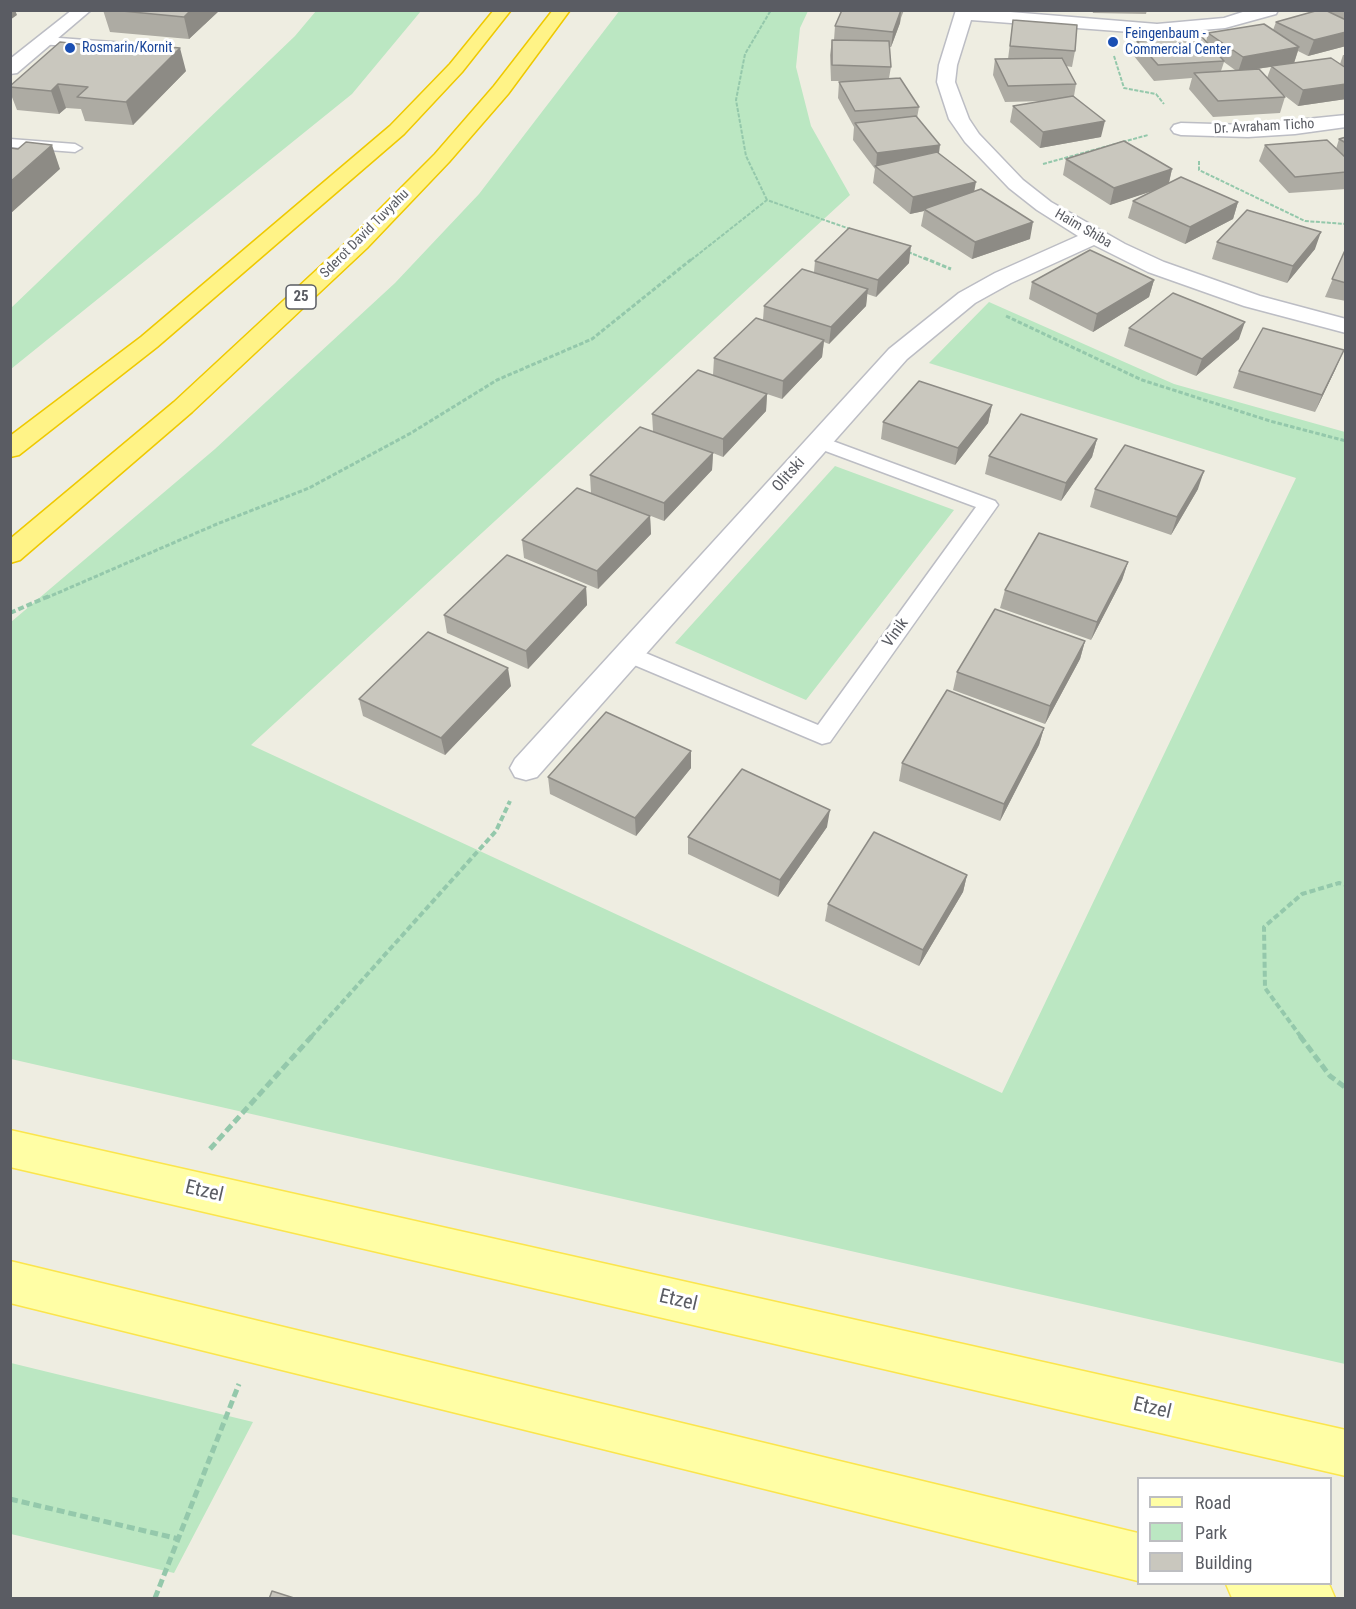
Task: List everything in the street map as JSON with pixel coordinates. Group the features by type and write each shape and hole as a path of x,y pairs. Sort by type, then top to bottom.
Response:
{"highway":[{"path":"10,449 149,342 397,130 456,68 503,10"},
{"name":"Sderot David Tuvyahu","path":"10,554 183,407 359,243 442,158 494,98 562,10"}],"main road":[{"name":"Etzel","path":"10,1148 1346,1453"},
{"path":"10,1282 1137,1557"},
{"path":"1254,1585 1311,1599"}],"street":[{"path":"10,69 83,10"},
{"path":"965,12 1105,27 1157,29 1226,23 1270,10"},
{"name":"Haim Shiba","path":"965,12 948,65 946,82 959,119 972,138 1006,174 1044,206 1146,262 1199,284 1346,326"},
{"name":"Dr. Avraham Ticho","path":"1181,129 1260,130 1346,121"},
{"name":"Olitski","path":"526,768 898,354 967,298 1095,236"}],"lane":[{"path":"46,41 180,51"},
{"path":"10,143 75,148"},
{"name":"Vinik","path":"628,654 822,736 988,505 819,442"}],"path":[{"path":"771,10 745,54 736,100 746,156 767,200 857,232"},
{"path":"1105,27 1124,88 1156,94 1199,158 1199,170 1305,221 1346,224"},
{"path":"1006,174 1145,135 1181,129"},
{"path":"10,613 218,524 309,488 411,433 497,380 592,339 767,200"},
{"path":"902,250 990,285"},
{"path":"967,298 1142,380 1270,422 1346,441"},
{"path":"176,1186 496,831 526,768"},
{"path":"1346,885 1339,883 1302,894 1264,927 1265,988 1330,1076 1346,1088"},
{"path":"155,1599 255,1342"},
{"path":"10,1499 178,1539"}],"green space":[{"path":"620,10 808,11 800,28 796,67 811,126 850,195 251,745 1002,1093 1296,478 929,363 989,302 1174,384 1345,432 1345,1364 11,1059 11,622 215,449 395,283 479,194"},
{"path":"316,11 421,11 352,94 11,369 11,308 295,36"},
{"path":"835,466 954,510 806,700 675,643"},
{"path":"11,1363 253,1422 174,1573 11,1534"}],"building":[{"path":"112,10 191,10 184,17"},
{"path":"842,10 901,10 893,32 835,26"},
{"path":"1325,10 1346,20 1346,32 1314,40 1276,22"},
{"path":"1013,20 1077,25 1075,51 1010,46"},
{"path":"1264,24 1299,47 1243,57 1208,33"},
{"path":"1202,37 1224,61 1158,65 1137,41"},
{"path":"832,40 889,41 891,67 832,65"},
{"path":"60,42 97,46 91,51 126,54 136,44 180,48 126,102 77,97 88,87 58,84 51,91 10,87"},
{"path":"1062,58 1076,84 1008,86 995,59"},
{"path":"1331,58 1346,68 1346,84 1303,90 1271,66"},
{"path":"1259,69 1285,97 1218,101 1194,73"},
{"path":"900,78 919,107 855,111 839,82"},
{"path":"1073,96 1105,121 1043,132 1013,106"},
{"path":"916,116 940,145 877,153 855,123"},
{"path":"1327,140 1346,158 1346,172 1295,177 1265,145"},
{"path":"1124,141 1172,169 1114,188 1066,159"},
{"path":"26,142 52,145 10,182 10,148 18,149"},
{"path":"937,152 976,182 913,197 875,166"},
{"path":"1181,177 1238,202 1190,227 1133,201"},
{"path":"981,189 1033,222 975,242 924,209"},
{"path":"1247,210 1321,232 1293,266 1217,242"},
{"path":"849,228 911,246 878,280 815,261"},
{"path":"1346,248 1346,283 1332,279"},
{"path":"1090,250 1154,280 1097,314 1032,282"},
{"path":"802,269 868,289 831,327 764,306"},
{"path":"1173,293 1245,322 1202,359 1129,328"},
{"path":"756,318 824,340 783,381 714,358"},
{"path":"1263,328 1344,350 1322,395 1239,371"},
{"path":"698,370 767,394 723,439 652,414"},
{"path":"919,381 992,405 958,448 883,422"},
{"path":"1021,414 1097,439 1066,483 989,456"},
{"path":"640,427 713,453 664,503 590,475"},
{"path":"1125,445 1204,471 1177,517 1095,489"},
{"path":"577,488 650,516 597,571 522,540"},
{"path":"1039,533 1128,562 1097,622 1005,590"},
{"path":"507,555 586,587 526,651 444,615"},
{"path":"995,609 1085,641 1050,706 957,672"},
{"path":"428,632 508,668 441,738 359,699"},
{"path":"947,690 1044,728 1004,804 902,763"},
{"path":"606,712 691,751 635,818 548,777"},
{"path":"742,769 830,810 780,880 688,837"},
{"path":"874,832 967,875 923,950 828,904"},
{"path":"272,1591 297,1599 269,1599"}],"place":[{"name":"Feingenbaum - Commercial Center","path":"1113,42"},
{"name":"Rosmarin/Kornit","path":"70,48"}]}
